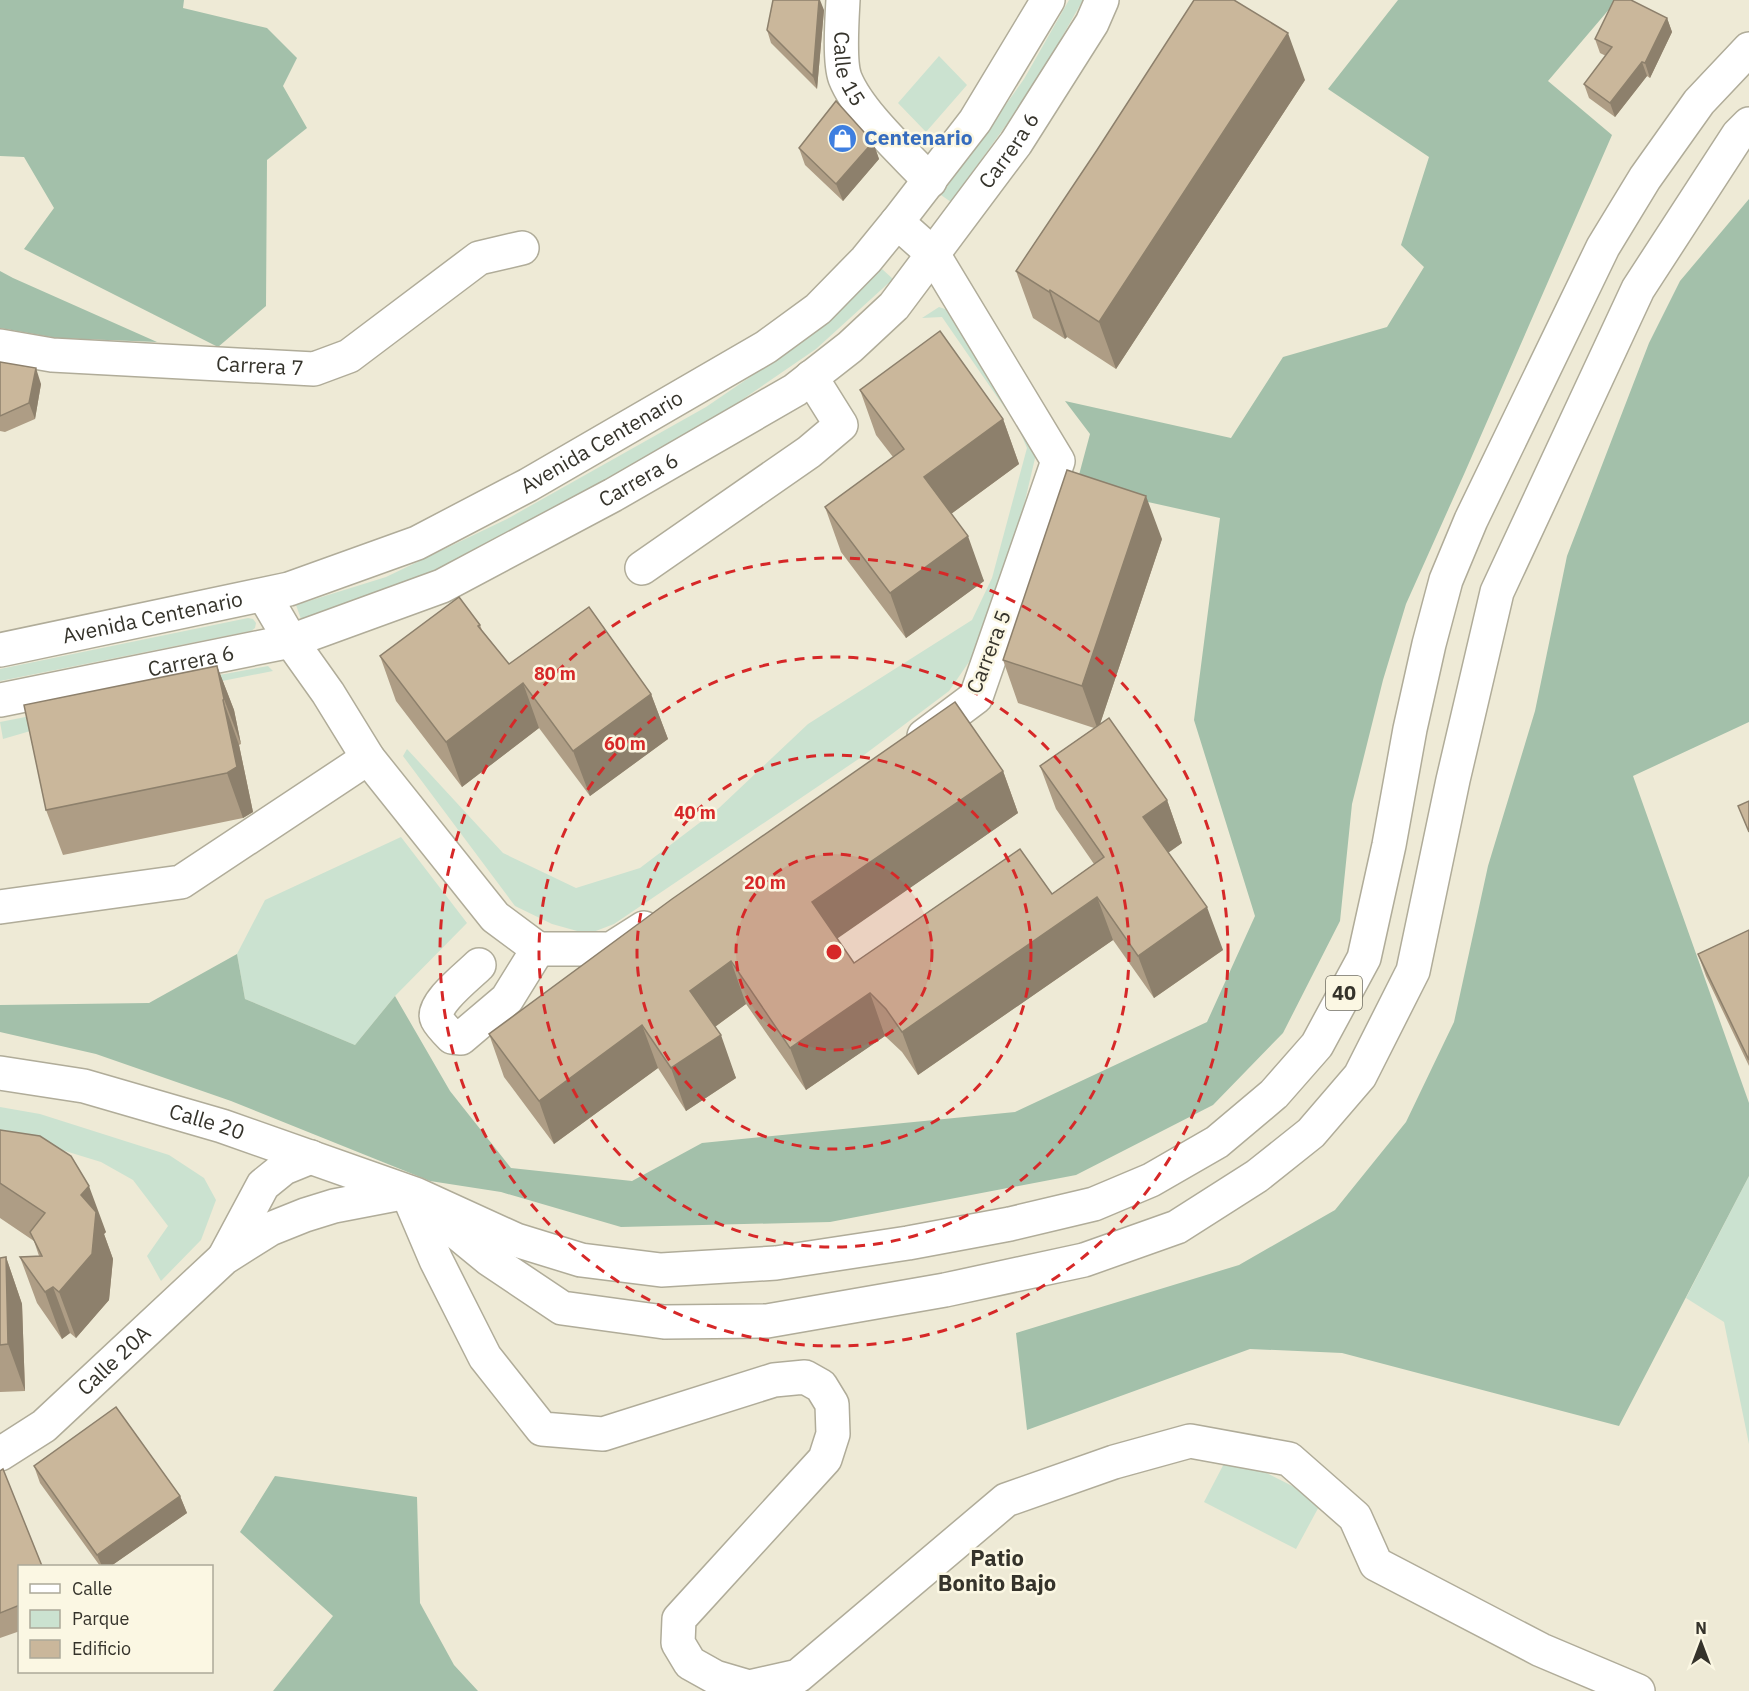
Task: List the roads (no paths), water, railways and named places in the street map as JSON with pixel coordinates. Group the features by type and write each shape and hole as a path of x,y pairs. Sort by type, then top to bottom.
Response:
{"main road":[{"name":"Calle 15","path":"843,0 844,77 861,105 930,182"},
{"name":"Avenida Centenario","path":"0,650 289,589 417,543 528,485 766,347 818,309 866,260 930,182 975,121 1048,0"},
{"name":"Carrera 6","path":"0,700 291,641 442,586 613,495 795,390 850,347 894,306 1016,143 1092,23 1102,0"},
{"name":"40","path":"407,1192 516,1240 581,1260 661,1270 777,1263 930,1239 1010,1224 1094,1204 1151,1180 1217,1142 1274,1094 1317,1045 1364,958 1429,644 1446,580 1471,520 1603,247 1645,178 1699,102 1749,49"},
{"path":"407,1192 489,1259 562,1308 664,1322 767,1321 869,1305 1084,1260 1177,1227 1257,1176 1311,1133 1360,1076 1413,971 1453,780 1497,592 1638,289 1738,135 1749,124"},
{"path":"897,222 933,254"},
{"name":"Carrera 7","path":"0,346 52,355 314,369 349,356 479,258 522,248"},
{"name":"Carrera 5","path":"902,753 976,698 1058,461 933,254"},
{"path":"642,568 809,452 841,425 811,377"},
{"path":"264,595 291,641 369,758 495,917 538,949 611,949 670,911"},
{"path":"0,907 181,882 369,758"},
{"path":"479,965 441,1002 435,1012 437,1020 452,1037 461,1038 507,999 538,949"},
{"name":"Calle 20","path":"0,1073 84,1086 222,1126 407,1192"},
{"path":"224,1258 262,1185 284,1168 311,1157"},
{"path":"224,1258 270,1229 305,1215 334,1206 407,1192"},
{"path":"407,1192 436,1260 485,1356 542,1429 603,1434 774,1380 805,1377 821,1386 832,1404 833,1434 825,1459 679,1619 678,1643 690,1664 715,1677 749,1687 798,1676 1006,1500 1114,1462 1191,1441 1289,1459 1355,1517 1376,1564 1541,1650 1638,1691"},
{"name":"Calle 20A","path":"0,1454 44,1426 224,1258"}],"place":[{"name":"Centenario","path":"843,138"}],"district":[{"name":"Patio Bonito Bajo","path":"997,1571"}]}
